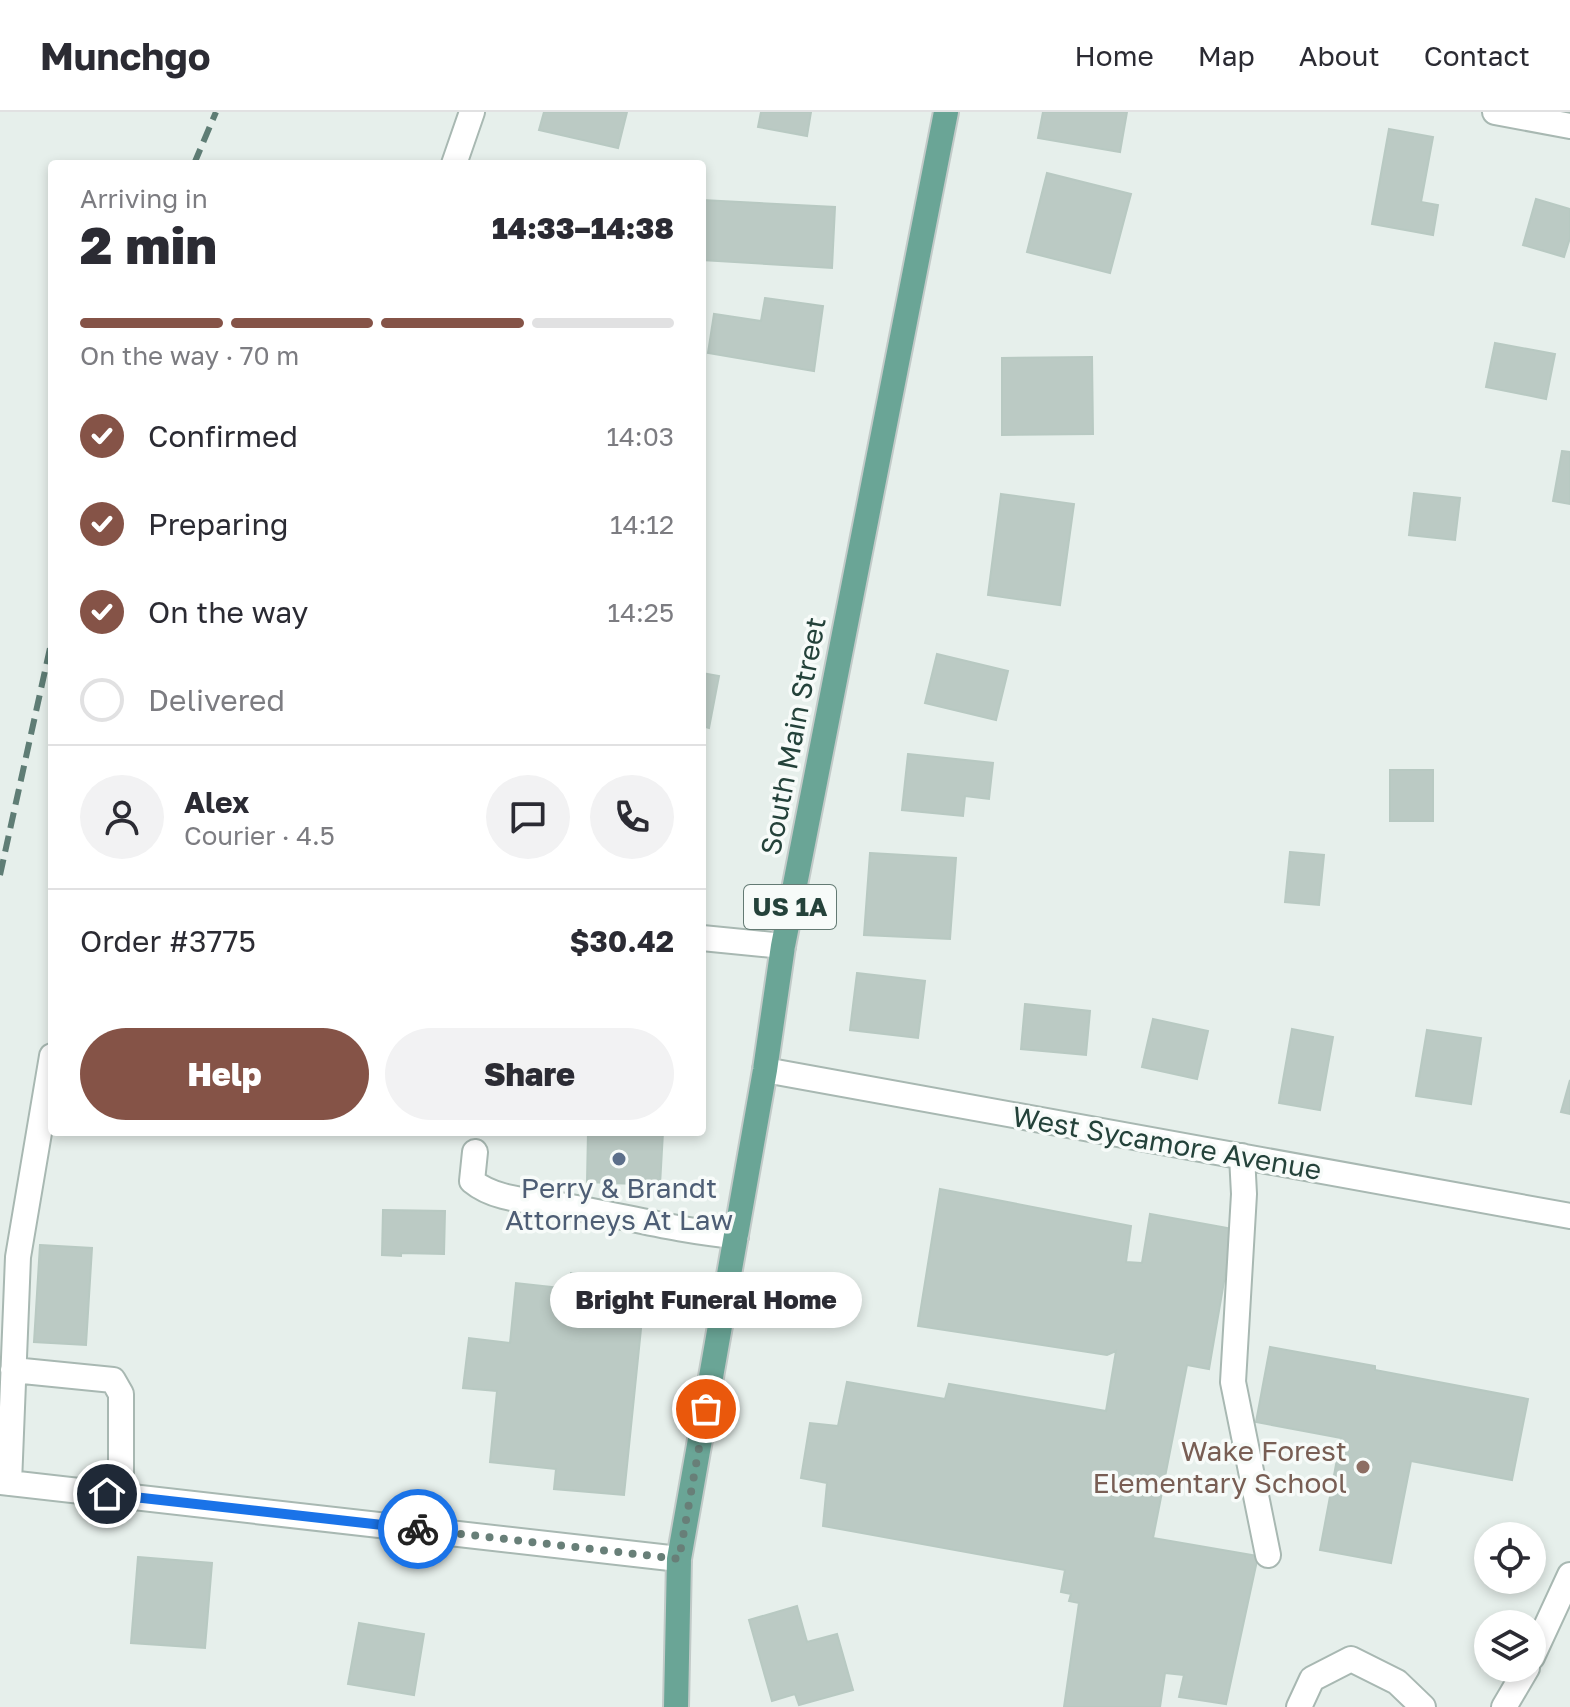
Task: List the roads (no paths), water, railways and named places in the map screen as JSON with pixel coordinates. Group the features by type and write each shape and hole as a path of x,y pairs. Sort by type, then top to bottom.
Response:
{"main road":[{"name":"South Main Street","path":"676,1707 679,1559 765,1070 783,946 946,112"}],"street":[{"path":"455,160 472,112"},
{"path":"1495,112 1570,126"},
{"path":"706,938 783,946"},
{"name":"West Sycamore Avenue","path":"765,1070 1570,1216"},
{"path":"48,1080 18,1257 4,1483 679,1559"},
{"path":"475,1152 472,1181 479,1187 510,1198 561,1205 696,1233 736,1236"},
{"path":"1242,1156 1244,1194 1233,1382 1268,1555"},
{"path":"13,1370 113,1380 121,1394 121,1496"},
{"path":"1546,1627 1570,1575"},
{"path":"1299,1707 1312,1679 1351,1659 1397,1682 1423,1707"},
{"path":"1504,1707 1519,1682"}],"railway":[{"path":"196,160 216,112"},
{"path":"0,875 48,657"}],"place":[{"name":"Perry & Brandt Attorneys At Law","path":"619,1159"},
{"name":"Bright Funeral Home","path":"706,1409"},
{"name":"Wake Forest Elementary School","path":"1363,1467"}]}
